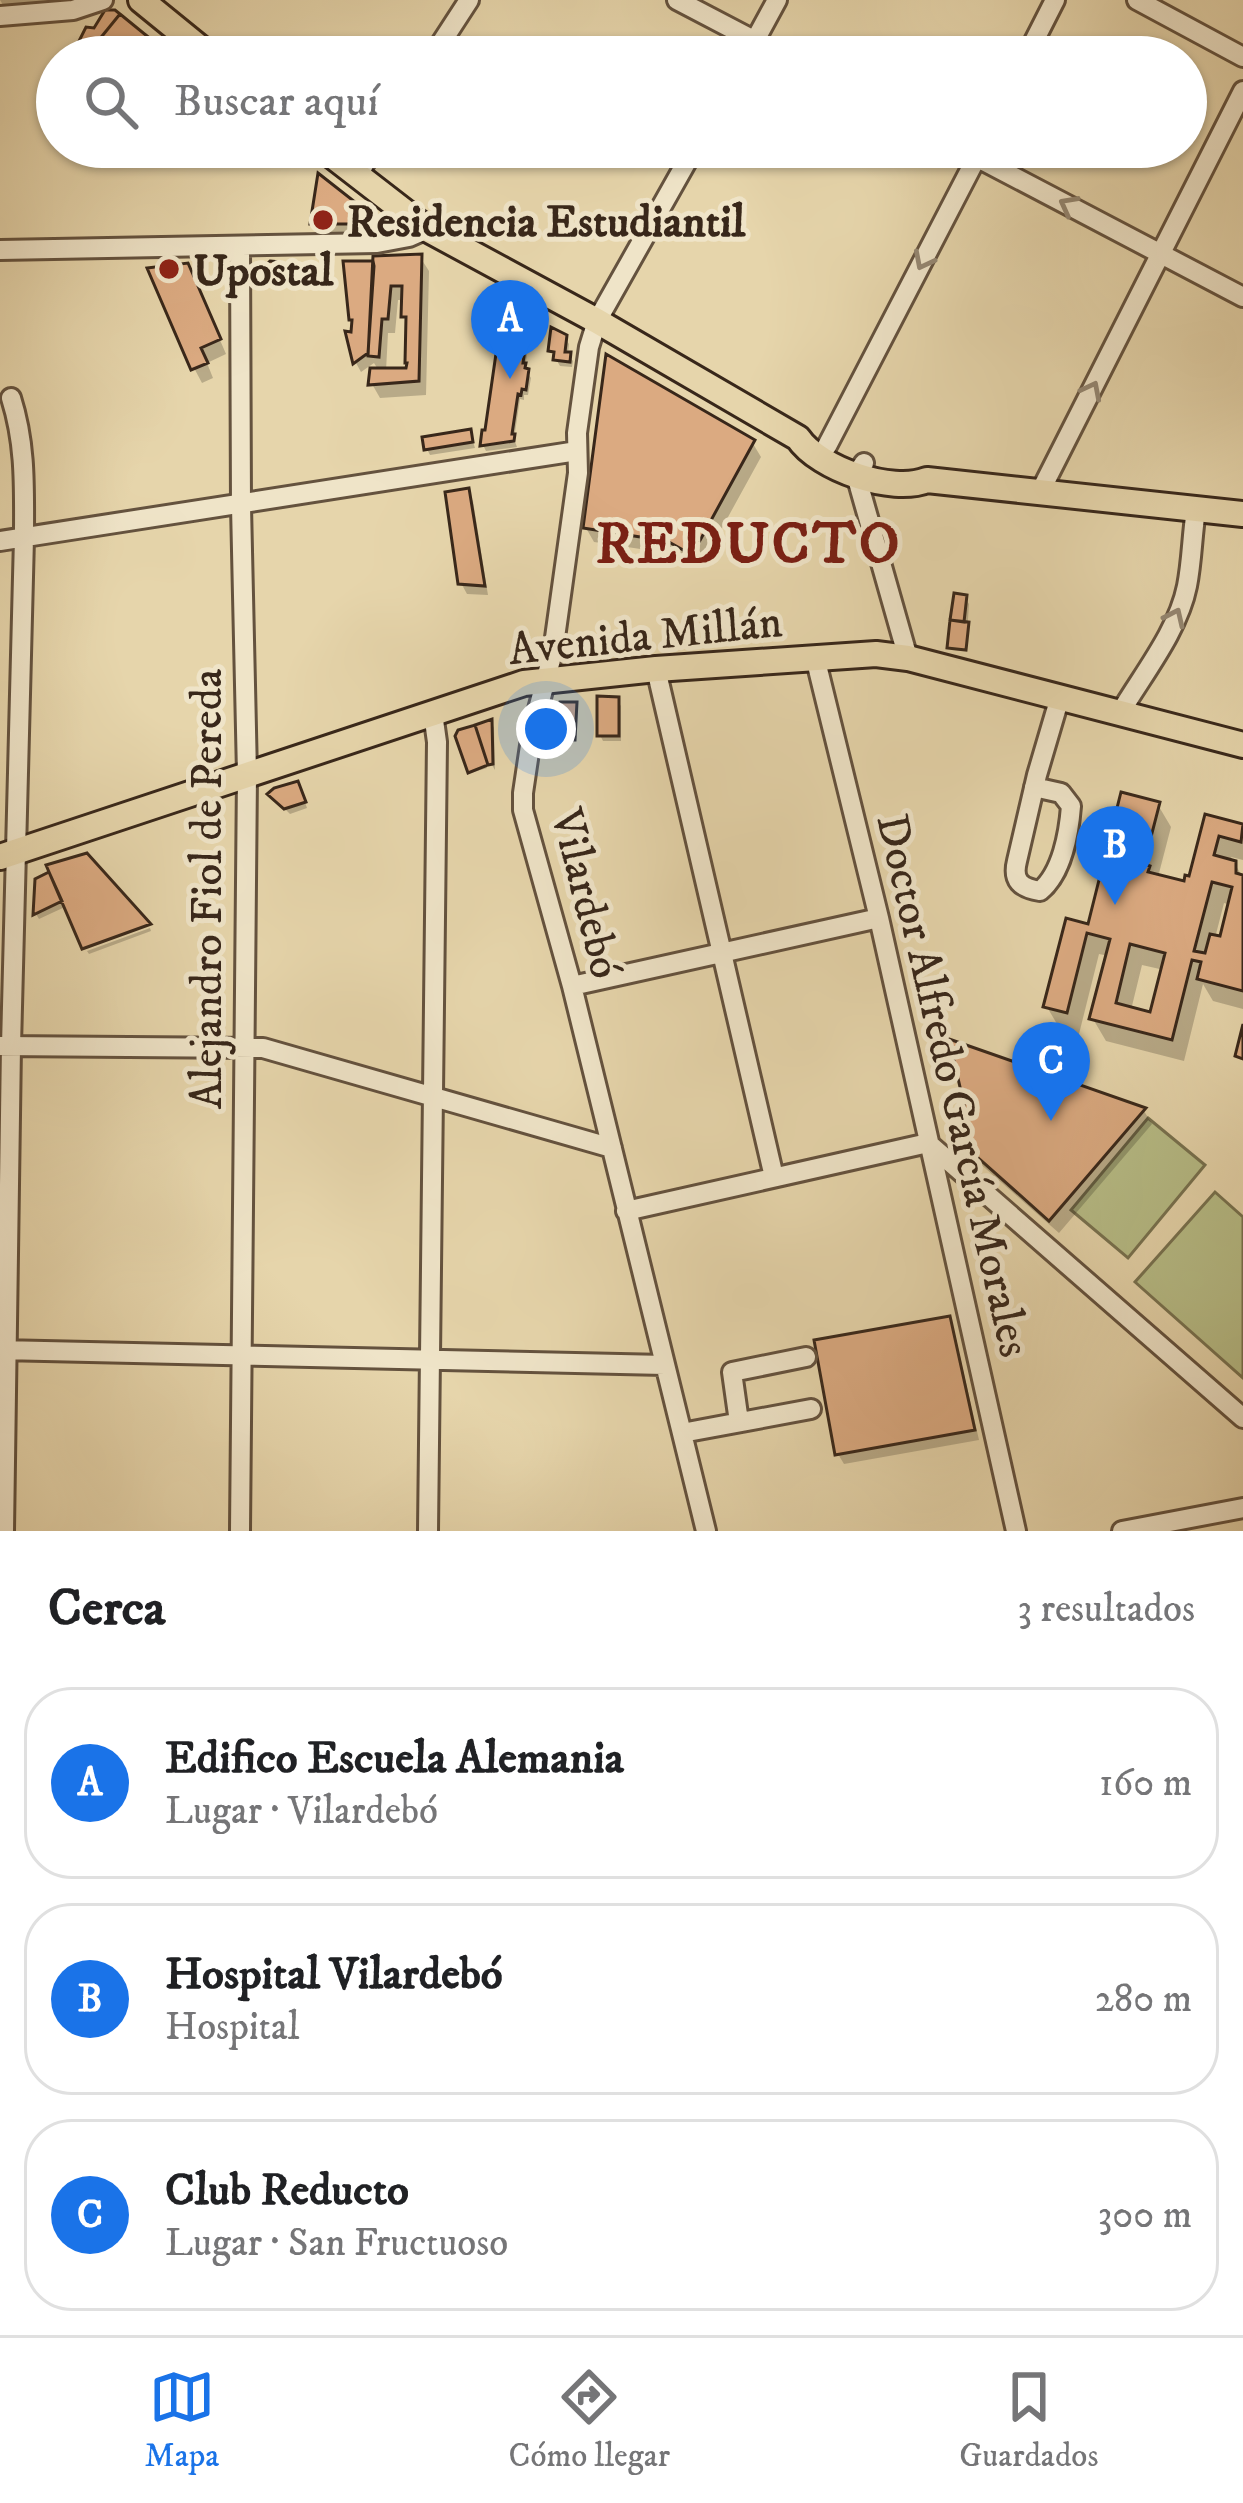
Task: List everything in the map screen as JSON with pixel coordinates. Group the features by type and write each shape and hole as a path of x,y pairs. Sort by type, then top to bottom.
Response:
{"main road":[{"path":"141,0 185,36"},
{"path":"347,168 427,229 798,438 807,451 915,485 927,480 1196,510 1242,509"},
{"path":"798,438 814,439 860,470"},
{"name":"Avenida Millán","path":"8,855 524,683 656,669 876,654 908,658 1243,745"}],"street":[{"path":"0,16 73,10 103,0"},
{"path":"446,36 469,0"},
{"path":"677,0 731,36"},
{"path":"757,36 777,0"},
{"path":"1037,36 1055,0"},
{"path":"1137,0 1204,36"},
{"path":"1207,38 1243,57"},
{"path":"1207,162 1243,91"},
{"path":"357,176 362,168"},
{"name":"Vilardebó","path":"683,168 597,321 589,347 577,433 578,473 553,652 532,732 523,810 572,986 706,1531"},
{"path":"827,446 971,168"},
{"path":"1007,168 1243,296"},
{"path":"1039,494 1204,168"},
{"path":"367,243 401,211"},
{"path":"0,250 367,243 409,237 427,229"},
{"name":"Alejandro Fiol de Pereda","path":"240,247 247,773 240,1531"},
{"path":"4,1531 8,855 24,538 24,453 11,398"},
{"path":"0,542 578,451"},
{"path":"860,470 908,658"},
{"path":"1120,713 1183,602 1196,510"},
{"name":"Doctor Alfredo García Morales","path":"815,657 879,918 1016,1531"},
{"path":"656,669 774,1178"},
{"path":"1034,787 1061,793 1071,806 1070,825 1052,881 1040,890 1025,888 1014,872 1034,787 1060,697"},
{"path":"428,1531 437,742 433,713"},
{"path":"572,986 879,918"},
{"path":"6,1046 263,1048 612,1148"},
{"path":"626,1211 928,1143 1243,1418"},
{"path":"3,1350 665,1365"},
{"path":"739,1422 732,1372 806,1358"},
{"path":"682,1433 811,1409"},
{"path":"1122,1531 1243,1508"}],"green space":[{"path":"1148,1118 1205,1165 1128,1258 1071,1210"},
{"path":"1215,1192 1243,1217 1243,1378 1135,1282"}],"building":[{"path":"105,10 120,14 102,36 82,36 86,27 94,28"},
{"path":"120,14 147,36 102,36"},
{"path":"318,173 369,213 366,224 310,224"},
{"path":"422,254 419,381 368,385 370,368 406,368 407,363 402,286 391,286 379,357 368,356 373,256"},
{"path":"270,261 280,262 286,280 262,281 261,270"},
{"path":"343,261 373,261 374,266 368,353 353,364 345,331 351,332 352,320"},
{"path":"188,263 221,339 201,348 208,363 191,370 147,268"},
{"path":"502,300 533,318 523,363 529,369 526,390 518,394 514,441 480,446 485,430"},
{"path":"551,327 567,335 565,352 571,352 570,362 553,360 554,352 548,351"},
{"path":"606,354 755,440 692,555 653,533 653,539 583,528"},
{"path":"471,429 473,442 424,450 422,437"},
{"path":"469,488 485,586 458,584 445,492"},
{"path":"954,593 967,595 964,622 950,620"},
{"path":"950,620 969,622 966,650 947,648"},
{"path":"597,696 619,697 619,736 597,736"},
{"path":"560,702 577,702 575,740 555,740"},
{"path":"492,719 493,764 488,765 475,725"},
{"path":"475,725 488,765 468,773 455,736 458,730"},
{"path":"298,781 306,802 284,809 267,794 274,788"},
{"path":"1121,792 1160,802 1144,864 1150,866 1148,872 1184,881 1189,876 1205,814 1243,824 1241,842 1219,836 1214,855 1236,861 1236,873 1243,875 1243,991 1197,979 1201,962 1192,960 1172,1040 1089,1019 1110,939 1087,933 1067,1013 1043,1007 1066,918 1088,924","holes":["1212,882 1232,887 1220,936 1210,934 1205,953 1194,951","1130,944 1165,953 1150,1012 1116,1003"]},
{"path":"87,853 151,924 82,949 46,865"},
{"path":"49,872 62,901 33,915 35,879"},
{"path":"1243,1024 1243,1059 1235,1056"},
{"path":"949,1039 1146,1108 1049,1221 957,1139 971,1135"},
{"path":"950,1316 975,1430 835,1455 814,1340"}],"place":[{"name":"Residencia Estudiantil","path":"323,220"},
{"name":"Upostal","path":"169,269"},
{"name":"Edifico Escuela Alemania","path":"510,379"},
{"name":"Hospital Vilardebó","path":"1115,905"},
{"name":"Club Reducto","path":"1051,1121"}],"district":[{"name":"REDUCTO","path":"749,542"}]}
